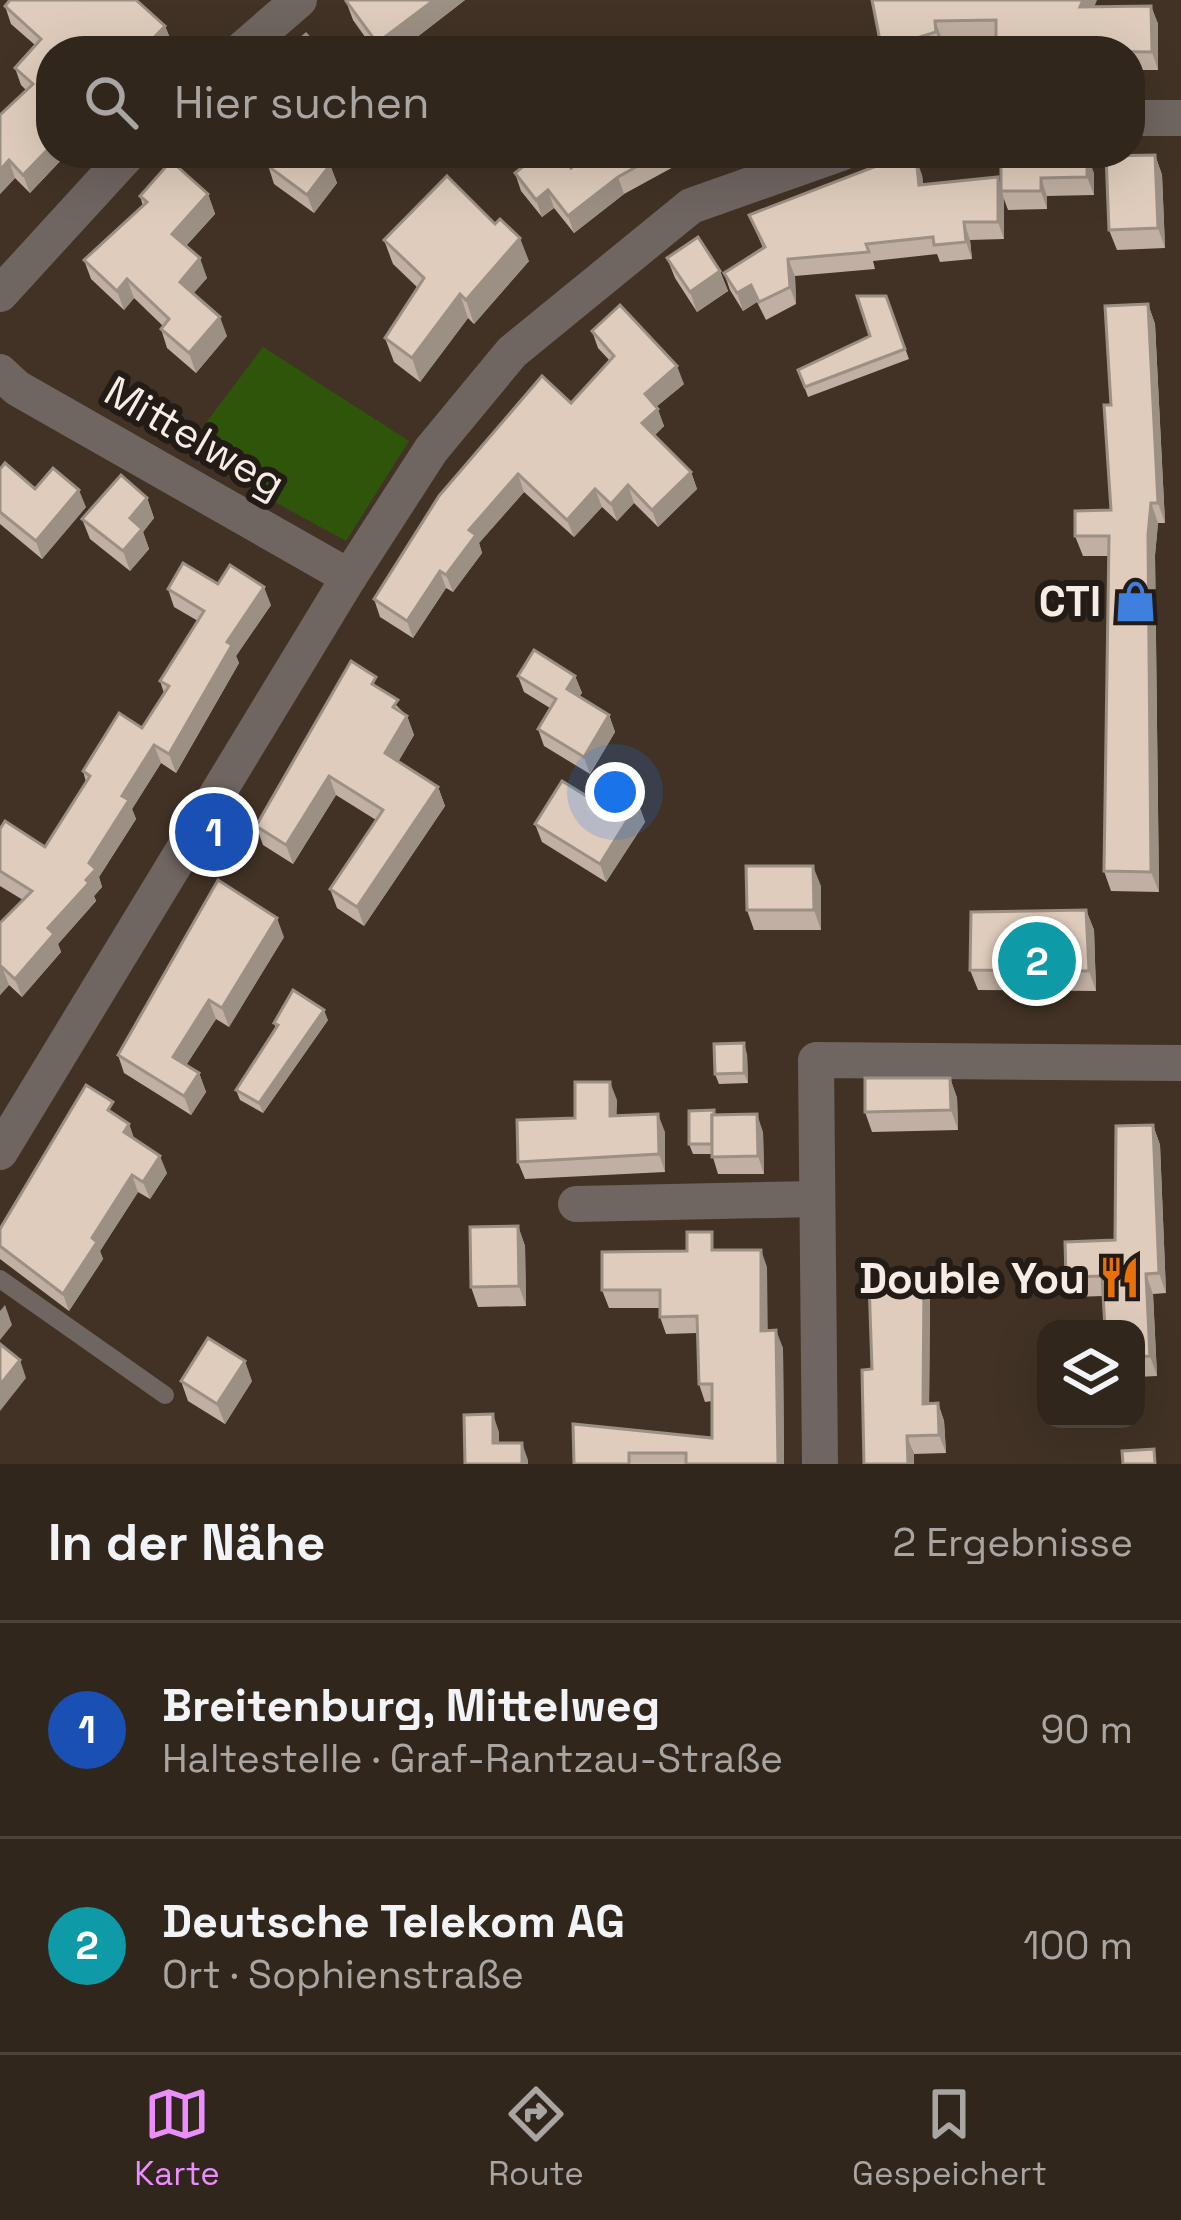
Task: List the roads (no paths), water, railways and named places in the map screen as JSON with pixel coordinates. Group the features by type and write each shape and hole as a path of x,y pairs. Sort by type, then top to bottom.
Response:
{"street":[{"path":"257,36 299,0"},
{"path":"1145,118 1181,118"},
{"path":"0,294 115,168"},
{"path":"2,1143 430,450 512,352 692,206 799,168"},
{"name":"Mittelweg","path":"0,372 17,388 349,577"},
{"path":"820,1464 816,1060 1181,1063"},
{"path":"576,1204 816,1199"}],"lane":[{"path":"0,1279 165,1395"}],"place":[{"name":"CTI","path":"1135,601"},
{"name":"Breitenburg, Mittelweg","path":"214,832"},
{"name":"Deutsche Telekom AG","path":"1037,961"},
{"name":"Double You","path":"1119,1278"}]}
